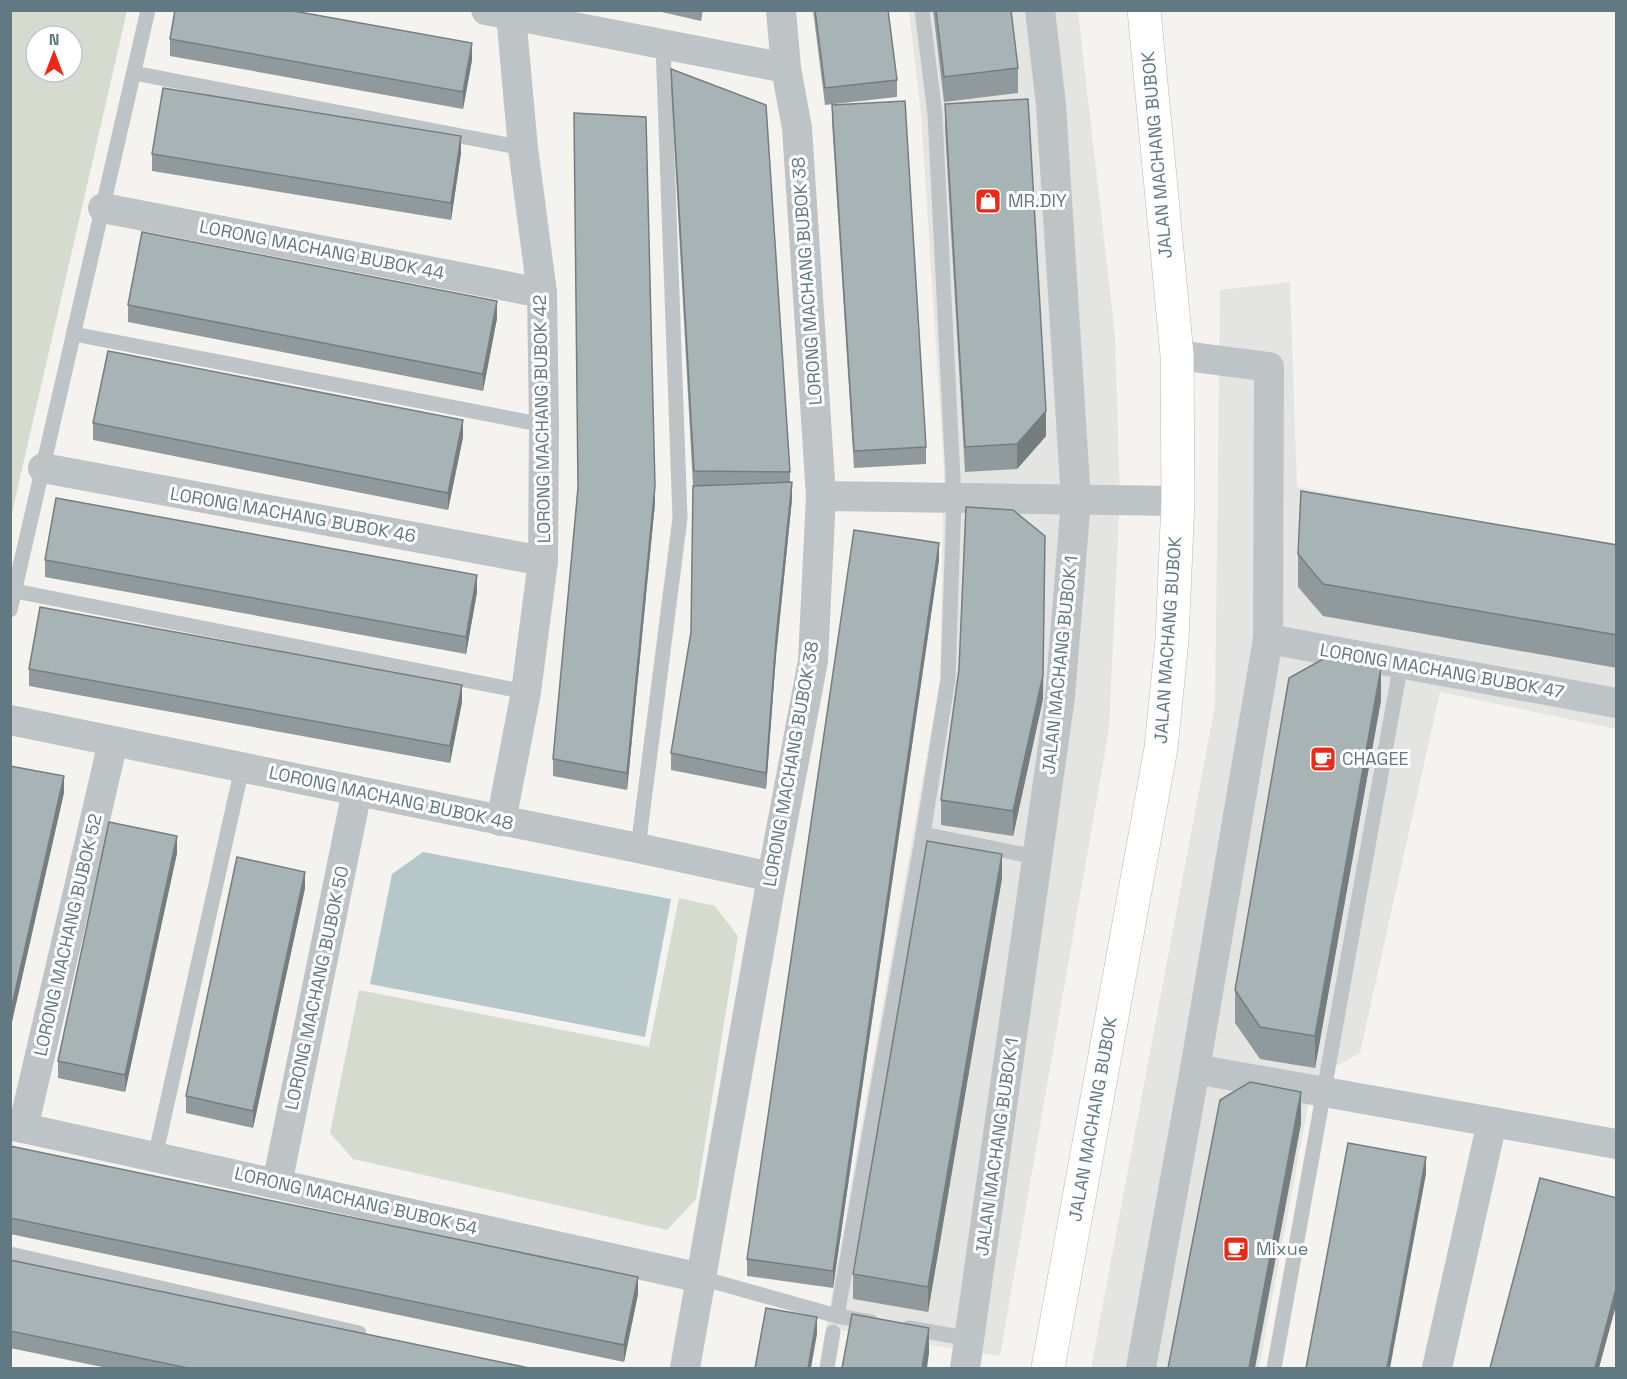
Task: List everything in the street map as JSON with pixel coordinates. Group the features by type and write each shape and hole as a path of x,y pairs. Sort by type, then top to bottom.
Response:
{"main road":[{"name":"JALAN MACHANG BUBOK","path":"1048,1368 1161,748 1172,640 1178,501 1176,355 1144,10"}],"street":[{"name":"LORONG MACHANG BUBOK 38","path":"685,1368 771,877 813,661 821,496 797,128 786,68 781,10"},
{"name":"JALAN MACHANG BUBOK 1","path":"969,1353 1060,697 1076,500 1045,105 1040,10"},
{"path":"498,13 786,68"},
{"name":"LORONG MACHANG BUBOK 42","path":"498,13 523,148 542,293 544,425 543,561 526,692 501,821"},
{"name":"LORONG MACHANG BUBOK 44","path":"103,208 542,293"},
{"path":"1141,1368 1195,1069 1268,639 1269,367 1176,355"},
{"name":"LORONG MACHANG BUBOK 46","path":"43,468 543,561"},
{"path":"821,496 1178,501"},
{"name":"LORONG MACHANG BUBOK 47","path":"1268,639 1617,703"},
{"name":"LORONG MACHANG BUBOK 48","path":"10,720 771,877"},
{"name":"LORONG MACHANG BUBOK 52","path":"17,1126 113,742"},
{"name":"LORONG MACHANG BUBOK 50","path":"277,1184 357,791"},
{"path":"1195,1069 1617,1144"},
{"path":"1437,1368 1492,1122"},
{"name":"LORONG MACHANG BUBOK 54","path":"17,1126 700,1278"}],"lane":[{"path":"10,610 148,10"},
{"path":"837,1316 948,679 954,498 941,114 922,10"},
{"path":"638,848 680,518 663,44"},
{"path":"134,74 523,148"},
{"path":"74,334 544,425"},
{"path":"15,591 526,692"},
{"path":"1274,1368 1401,663"},
{"path":"155,1157 242,768"},
{"path":"922,834 1036,857"},
{"path":"10,1254 373,1336"},
{"path":"700,1278 837,1316 887,1325 969,1353"},
{"path":"827,1368 833,1332"}],"shaded area":[{"path":"10,11 127,11 11,517"},
{"path":"909,11 1078,11 1115,335 1120,496 1109,729 1000,1356 826,1328 940,681 944,471 921,114"},
{"path":"1290,282 1297,487 1616,548 1616,729 1440,692 1360,1053 1313,1079 1259,1368 1091,1368 1215,705 1220,290"},
{"path":"423,852 671,899 645,1037 370,984 392,874"},
{"path":"679,898 715,906 738,936 696,1199 667,1230 353,1159 330,1133 359,990 649,1047"}],"building":[{"path":"175,10 288,10 472,43 463,92 170,39"},
{"path":"815,10 888,10 897,80 825,88"},
{"path":"936,10 1011,10 1018,68 944,77"},
{"path":"671,69 766,105 790,472 694,471"},
{"path":"163,88 461,136 451,203 152,154"},
{"path":"1028,99 1046,411 1017,444 965,447 945,104"},
{"path":"905,101 926,447 854,451 832,105"},
{"path":"574,113 646,117 655,486 627,773 553,759 578,488"},
{"path":"142,232 497,301 483,374 128,305"},
{"path":"108,351 463,420 448,493 93,423"},
{"path":"792,482 776,639 766,773 671,753 691,632 693,486"},
{"path":"1301,491 1617,545 1617,635 1323,584 1298,554"},
{"path":"56,498 477,575 466,637 45,560"},
{"path":"966,507 1013,510 1045,536 1043,675 1013,811 941,800 959,669"},
{"path":"854,530 939,543 833,1271 747,1259"},
{"path":"40,607 462,685 450,746 29,669"},
{"path":"1325,658 1381,668 1315,1036 1260,1027 1235,990 1289,678"},
{"path":"10,766 64,776 10,1014"},
{"path":"109,822 177,836 125,1075 58,1061"},
{"path":"927,841 1002,854 928,1287 853,1274"},
{"path":"237,857 305,872 253,1111 186,1096"},
{"path":"1250,1082 1301,1092 1249,1368 1168,1368 1220,1100"},
{"path":"1348,1143 1426,1157 1387,1368 1306,1368"},
{"path":"10,1146 638,1277 624,1345 10,1218"},
{"path":"1540,1178 1617,1198 1617,1285 1595,1368 1490,1368"},
{"path":"10,1260 529,1368 188,1368 10,1331"},
{"path":"766,1308 817,1317 808,1368 755,1368"},
{"path":"852,1314 929,1328 922,1368 842,1368"}],"place":[{"name":"MR.DIY","path":"988,201"},
{"name":"CHAGEE","path":"1323,759"},
{"name":"Mixue","path":"1236,1249"}]}
